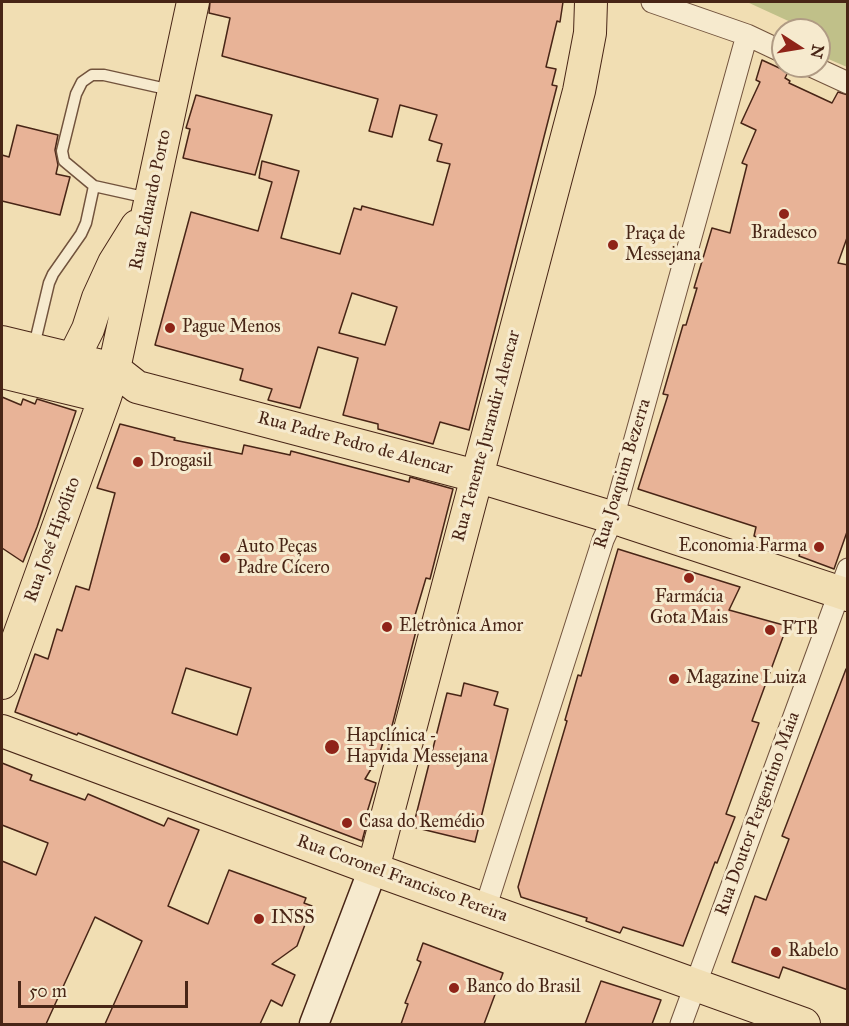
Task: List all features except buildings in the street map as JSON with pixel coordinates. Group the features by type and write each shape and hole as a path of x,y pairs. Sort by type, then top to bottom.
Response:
{"main road":[{"name":"Rua Eduardo Porto","path":"110,383 193,2"},
{"name":"Rua Tenente Jurandir Alencar","path":"373,869 579,91 590,33 591,2"},
{"path":"73,358 114,263 150,202"},
{"name":"Rua Padre Pedro de Alencar","path":"2,342 73,358 110,383"},
{"name":"Rua Padre Pedro de Alencar","path":"2,372 137,387 476,476 845,586"},
{"name":"Rua José Hipólito","path":"2,683 110,383"},
{"name":"Rua Coronel Francisco Pereira","path":"2,731 373,869 804,1024"}],"street":[{"path":"652,2 747,35 771,46"},
{"name":"Rua Joaquim Bezerra","path":"485,909 603,540 613,518 747,35"},
{"path":"831,75 848,83"},
{"name":"Rua Doutor Pergentino Maia","path":"681,1024 845,586"},
{"path":"314,1024 373,869"}],"lane":[{"path":"150,202 94,186 64,161 62,151 76,94 82,82 92,75 104,75 174,91"},
{"path":"33,349 49,284 53,274 81,234 86,223 94,186"}],"green space":[{"path":"747,2 847,2 847,67 831,60 831,18 782,18"}],"place":[{"name":"Bradesco","path":"784,214"},
{"name":"Praça de Messejana","path":"613,245"},
{"name":"Pague Menos","path":"170,328"},
{"name":"Drogasil","path":"138,462"},
{"name":"Economia Farma","path":"819,547"},
{"name":"Auto Peças Padre Cícero","path":"225,558"},
{"name":"Farmácia Gota Mais","path":"689,578"},
{"name":"Eletrônica Amor","path":"387,627"},
{"name":"FTB","path":"770,630"},
{"name":"Magazine Luiza","path":"674,679"},
{"name":"Hapclínica - Hapvida Messejana","path":"332,747"},
{"name":"Casa do Remédio","path":"347,823"},
{"name":"INSS","path":"259,919"},
{"name":"Rabelo","path":"776,952"},
{"name":"Banco do Brasil","path":"454,988"}]}
